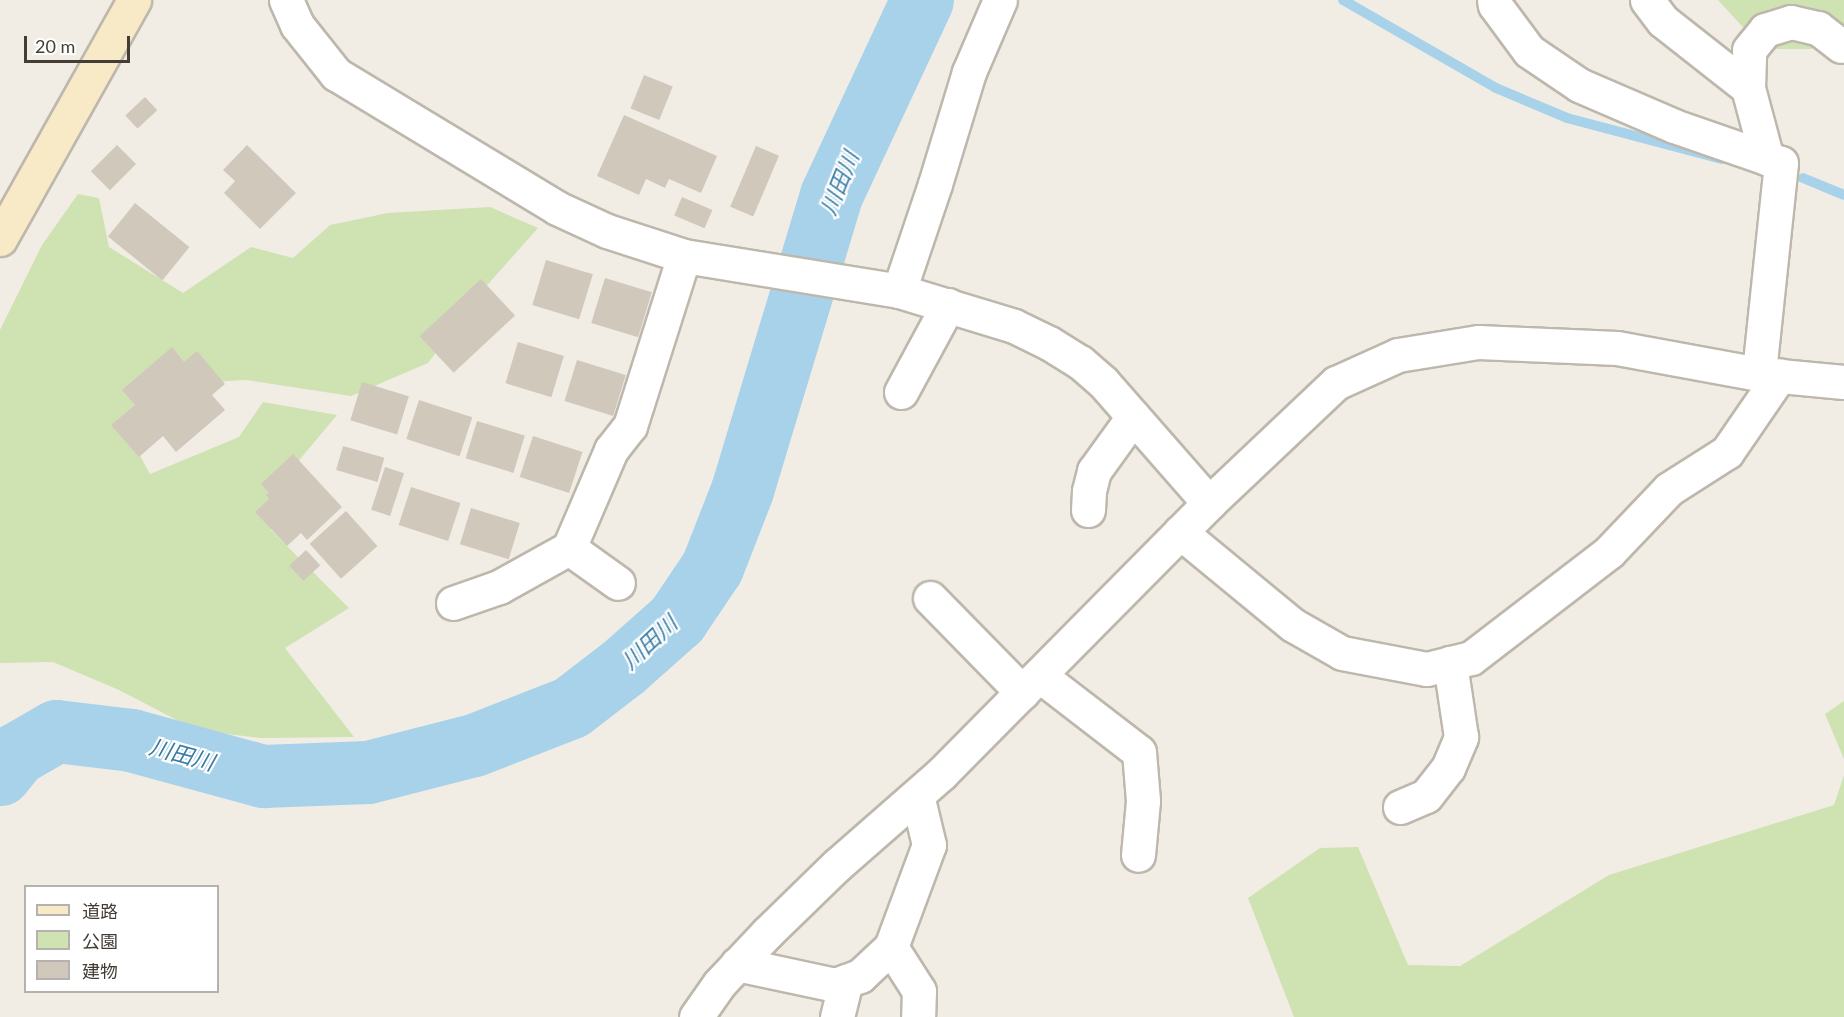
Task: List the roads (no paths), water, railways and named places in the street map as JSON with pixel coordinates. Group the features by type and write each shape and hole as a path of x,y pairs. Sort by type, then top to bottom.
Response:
{"main road":[{"path":"0,238 134,0"}],"street":[{"path":"286,0 297,25 336,75 557,208 607,231 684,256 889,290 948,305 1014,326 1080,362 1103,382 1209,503"},
{"path":"889,290 935,184 969,72 1000,0"},
{"path":"1180,532 1293,625 1342,653 1427,669 1472,658 1610,552 1669,489 1727,452 1770,374 1781,163 1674,126 1579,85 1529,51 1495,5 1494,0"},
{"path":"1647,0 1663,21 1748,88"},
{"path":"1767,159 1748,88 1749,50 1765,30 1791,22 1818,28 1841,46"},
{"path":"453,603 499,587 569,548 611,450 630,426 684,256"},
{"path":"901,392 948,305"},
{"path":"696,1017 737,964 837,865 916,795 1030,684 1209,503 1336,383 1398,355 1478,342 1617,348 1770,374 1844,382"},
{"path":"1089,510 1089,491 1094,471 1133,417"},
{"path":"569,548 618,584"},
{"path":"930,598 1030,684 1139,753 1143,801 1138,855"},
{"path":"1400,807 1426,796 1448,768 1461,737 1450,663"},
{"path":"737,964 835,986 860,976 891,947 929,845 916,795"},
{"path":"891,947 920,991 918,1017"},
{"path":"837,1017 846,981"}],"waterway":[{"name":"川田川","path":"0,774 16,754 56,731 131,740 263,776 368,772 474,745 571,707 623,667 677,619 712,567 742,490 831,195 922,0"},
{"path":"1343,0 1496,88 1567,118 1722,159"},
{"path":"1803,178 1844,195"}]}
